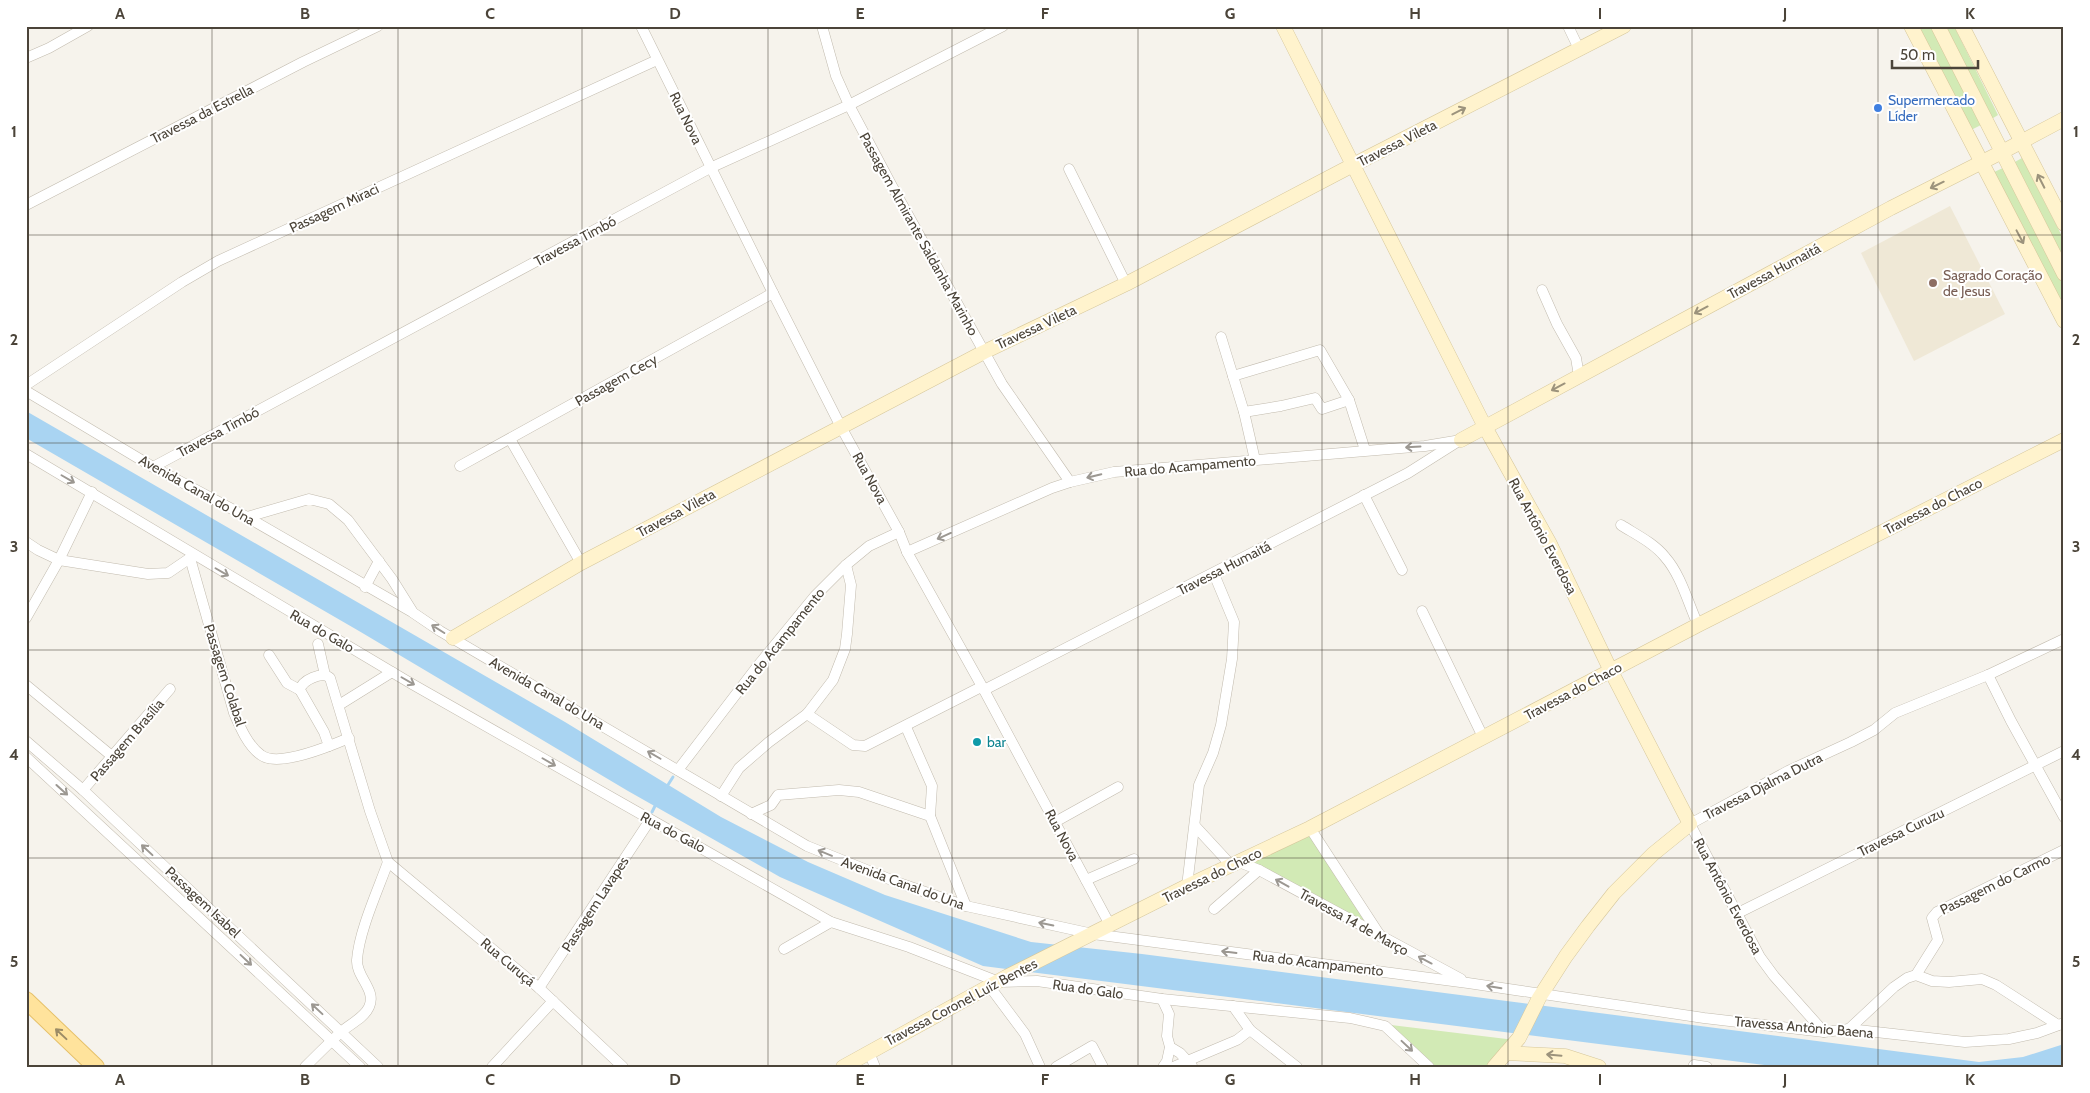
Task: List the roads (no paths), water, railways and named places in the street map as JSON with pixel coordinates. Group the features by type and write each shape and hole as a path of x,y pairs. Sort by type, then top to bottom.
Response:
{"main road":[{"path":"26,1000 88,1064"}],"street":[{"path":"26,58 49,48 88,26"},
{"name":"Travessa da Estrella","path":"26,205 303,62 378,26"},
{"name":"Rua Nova","path":"640,26 841,426 900,532 906,552 983,688 1110,925"},
{"name":"Passagem Almirante Saldanha Marinho","path":"822,26 836,76 848,104 1002,384 1070,482"},
{"name":"Travessa Timbó","path":"154,467 710,168 848,104 1003,26"},
{"name":"Rua Antônio Everdosa","path":"1283,26 1485,427 1550,544 1611,671 1760,957 1774,976 1824,1032"},
{"path":"1568,26 1579,50"},
{"name":"Travessa Vileta","path":"454,638 581,563 841,426 984,352 1126,284 1624,26"},
{"path":"1911,26 2064,321"},
{"path":"1938,26 2064,274"},
{"path":"1962,26 2064,224"},
{"name":"Passagem Miraci","path":"26,385 182,282 218,261 657,60"},
{"name":"Travessa Humaitá","path":"1485,427 1891,208 2064,119"},
{"path":"1069,169 1126,284"},
{"path":"1542,290 1557,324 1576,358 1580,376"},
{"name":"Passagem Cecy","path":"460,466 773,293"},
{"path":"1221,337 1244,412 1255,460"},
{"path":"1233,376 1320,350 1350,400 1365,450"},
{"name":"Avenida Canal do Una","path":"26,391 154,467 247,517 365,587 412,612 813,849 899,883 966,906 1087,936"},
{"path":"1244,412 1315,398 1322,408 1350,400"},
{"name":"Rua do Acampamento","path":"906,552 1070,482 1114,472 1425,446 1461,440 1485,427"},
{"path":"510,438 581,563"},
{"name":"Travessa Humaitá","path":"807,714 858,746 869,745 1214,574 1408,473 1461,440"},
{"name":"Travessa do Chaco","path":"1087,936 1310,828 1698,624 2064,440"},
{"name":"Rua do Galo","path":"26,454 92,492 192,557 831,922 909,947 998,982 1037,981 1162,999 1350,1018 1385,1026 1429,1067"},
{"path":"26,618 59,560 92,492"},
{"path":"1364,495 1402,570"},
{"path":"247,517 299,500 309,499 318,500 338,510 348,520 379,561 412,612"},
{"path":"1621,525 1665,556 1672,566 1698,624"},
{"name":"Rua do Acampamento","path":"678,770 787,629 815,596 846,565 869,546 900,532"},
{"path":"26,542 59,560 162,575 192,557"},
{"name":"Passagem Colabal","path":"192,557 234,714 256,751 268,759 278,760 330,746 349,738"},
{"path":"365,587 379,561"},
{"path":"722,796 738,768 807,714 830,686 845,649 851,585 846,565"},
{"path":"1187,886 1199,785 1213,753 1221,725 1232,659 1234,622 1214,574"},
{"path":"1422,611 1484,737"},
{"name":"Travessa Djalma Dutra","path":"1494,1067 1519,1038 1566,956 1614,894 1653,854 1690,824 1788,771 1874,730 1895,712 1988,675 2064,639"},
{"path":"318,644 325,675"},
{"path":"269,656 287,683 300,690 321,726 330,746"},
{"path":"339,705 392,672"},
{"path":"300,690 304,683 321,675 330,678 370,811 388,862 357,957 358,969 372,999 366,1012 305,1067"},
{"path":"1988,675 2064,817"},
{"path":"26,684 113,757"},
{"name":"Passagem Brasília","path":"83,790 170,689"},
{"path":"906,727 932,786 930,816 966,906"},
{"name":"Passagem Isabel","path":"26,741 83,790 378,1067"},
{"name":"Travessa Curuzu","path":"1738,913 2064,751"},
{"name":"Passagem Isabel","path":"26,757 360,1067"},
{"path":"1055,822 1118,788"},
{"path":"752,814 771,805 778,795 839,790 859,792 930,816"},
{"name":"Passagem Lavapes","path":"539,988 650,820"},
{"path":"1195,826 1235,863"},
{"path":"1310,828 1382,938"},
{"name":"Passagem do Carmo","path":"1916,975 1938,940 1932,918 1937,912 2064,850"},
{"path":"1086,880 1134,859"},
{"name":"Rua Curuçá","path":"388,862 539,988 623,1067"},
{"name":"Travessa 14 de Março","path":"1235,863 1259,870 1468,983"},
{"path":"1214,909 1259,870"},
{"path":"784,949 831,922"},
{"name":"Rua do Acampamento","path":"1087,936 1468,983 1541,997"},
{"name":"Travessa Coronel Luíz Bentes","path":"843,1067 998,982 1087,936"},
{"path":"1849,1029 1894,987 1907,978 1916,975 1932,981 1950,982 1982,979 1996,985 2061,1024"},
{"path":"998,982 1040,1067"},
{"name":"Travessa Antônio Baena","path":"1541,997 1824,1032 1849,1029 1965,1042 2009,1039 2036,1033 2061,1024"},
{"path":"1162,999 1169,1014 1167,1036 1170,1047 1167,1061 1163,1067"},
{"path":"492,1067 553,1001"},
{"path":"1233,1006 1250,1030 1297,1067"},
{"path":"1173,1067 1191,1064 1237,1040 1250,1030"},
{"path":"1056,1067 1092,1046 1103,1067"},
{"path":"1170,1047 1191,1064"},
{"path":"869,1052 875,1067"},
{"path":"1506,1053 1566,1056 1599,1067"},
{"path":"1693,1067 1694,1065 1706,1067"}],"water":[{"path":"26,411 565,722 721,817 808,862 885,895 1031,942 1142,954 1979,1062 2023,1057 2064,1044 2064,1067 1780,1067 983,966 780,877 628,791 359,631 26,438"}],"waterway":[{"path":"666,788 673,777"},
{"path":"652,812 656,804"}],"place":[{"name":"Supermercado Líder","path":"1878,108"},
{"name":"Sagrado Coração de Jesus","path":"1933,283"},
{"name":"bar","path":"977,742"}]}
